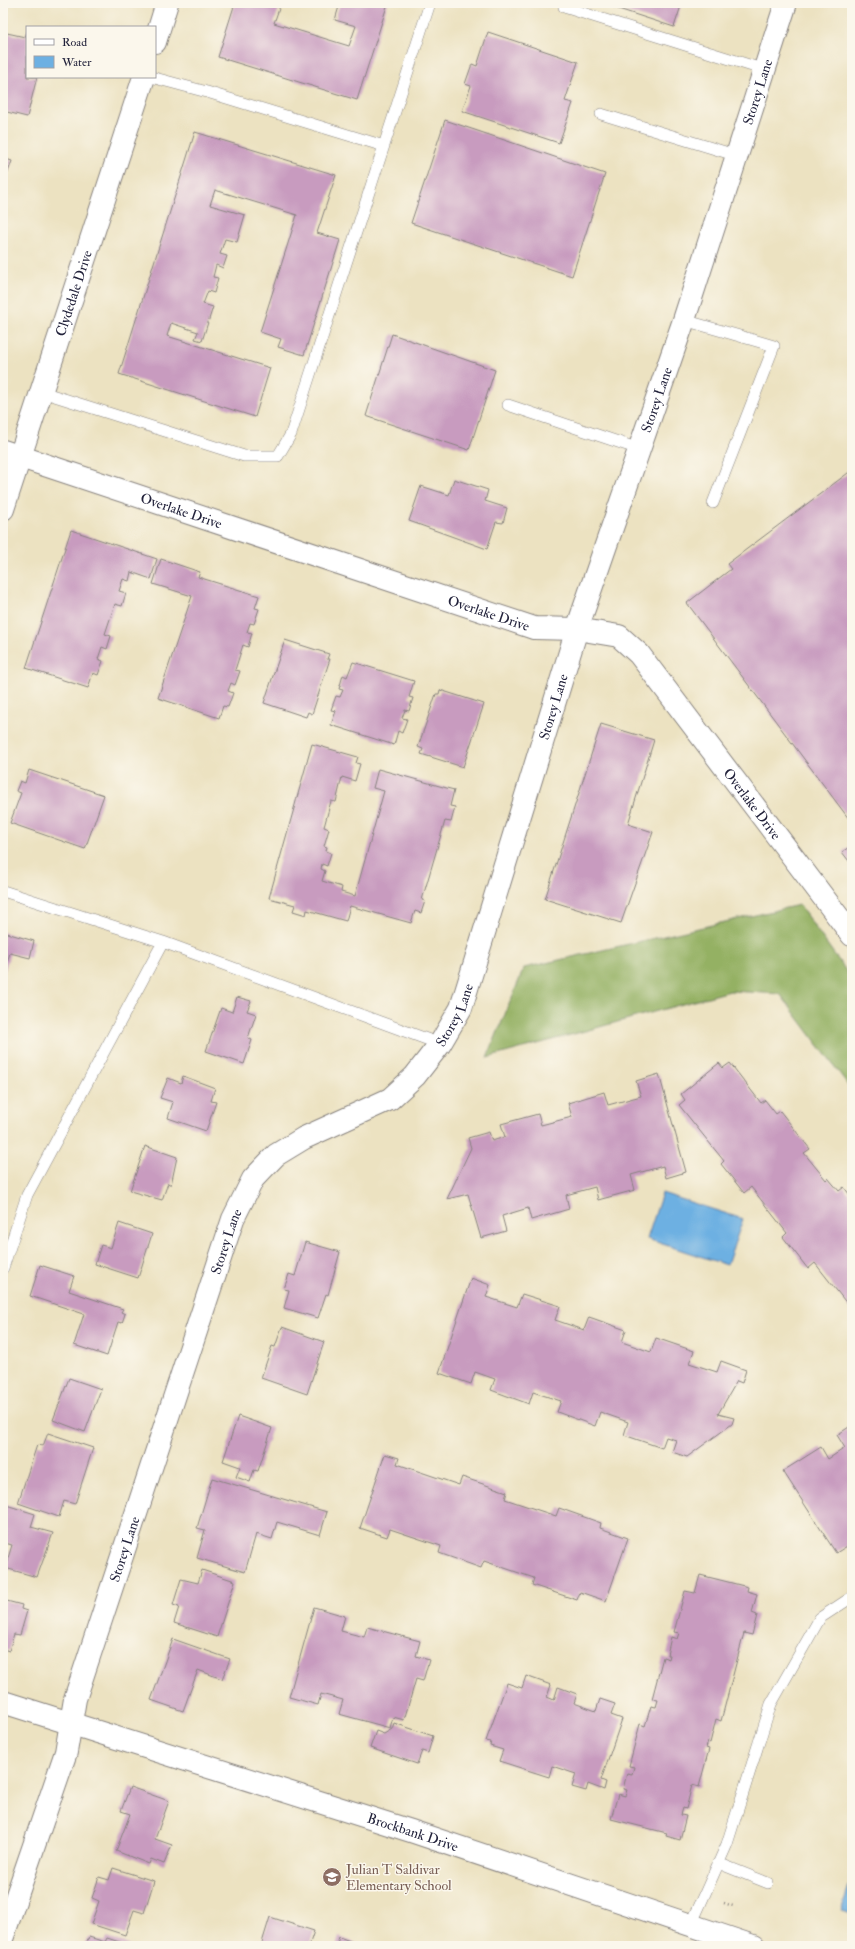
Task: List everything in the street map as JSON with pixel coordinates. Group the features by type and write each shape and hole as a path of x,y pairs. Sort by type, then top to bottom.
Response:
{"street":[{"path":"156,39 167,3"},
{"name":"Storey Lane","path":"3,1936 66,1752 75,1699 233,1219 253,1179 276,1155 304,1138 390,1099 415,1076 440,1044 461,1008 577,629 684,320 786,3"},
{"name":"Clydedale Drive","path":"3,510 12,454 42,392 144,78"},
{"name":"Overlake Drive","path":"12,454 534,628 577,629 619,636 639,654 852,935"},
{"name":"Brockbank Drive","path":"3,1702 411,1832 753,1946"}],"lane":[{"path":"42,392 244,456 278,456 290,434 430,3"},
{"path":"564,7 765,70"},
{"path":"155,78 207,92 384,146"},
{"path":"601,114 738,156"},
{"path":"684,320 774,346 713,503"},
{"path":"508,405 639,449"},
{"path":"3,891 164,942 440,1044"},
{"path":"3,1268 27,1195 164,942"},
{"path":"691,1925 727,1844 771,1704 820,1618 852,1597"},
{"path":"718,1863 768,1883"}],"green space":[{"path":"799,905 852,979 852,1090 780,994 730,991 487,1058 524,968"}],"water":[{"path":"662,1193 743,1219 727,1265 647,1239"},
{"path":"852,1877 852,1913 841,1910"}],"building":[{"path":"235,3 281,3 274,23 349,46 356,26 335,20 340,3 388,3 357,100 218,57"},
{"path":"600,3 682,3 674,27"},
{"path":"488,32 578,62 565,101 573,103 559,143 462,111 471,86 465,84 472,64 477,66"},
{"path":"7,33 25,37 26,34 26,78 37,78 27,117 3,111 3,49"},
{"path":"445,120 605,174 572,276 411,223"},
{"path":"195,132 336,175 317,233 340,240 304,355 278,347 281,339 260,332 297,215 215,190 210,205 245,215 237,242 225,239 220,254 227,256 223,268 216,265 213,277 218,278 214,293 208,291 203,304 213,307 202,341 195,339 198,332 171,323 167,336 270,368 255,417 119,374"},
{"path":"3,158 12,161 3,186"},
{"path":"392,334 495,370 469,450 366,416"},
{"path":"852,470 852,823 687,603 731,569 727,564"},
{"path":"454,479 488,490 485,501 507,508 503,523 496,522 487,549 409,521 421,486 449,495"},
{"path":"71,530 157,559 151,579 131,572 129,581 123,579 119,591 126,593 122,606 115,604 105,634 111,636 107,649 102,647 98,659 103,661 98,675 93,673 88,688 26,668"},
{"path":"161,559 200,572 198,577 259,596 255,608 259,609 254,624 250,623 247,632 252,633 248,647 243,645 235,670 240,671 235,685 231,683 228,691 233,693 228,707 223,706 219,718 158,698 192,596 153,584"},
{"path":"285,640 329,654 327,659 330,659 312,714 308,712 306,717 264,703"},
{"path":"353,662 414,681 409,697 413,698 409,711 405,710 402,718 407,719 402,733 398,731 394,745 331,725 336,711 331,710 336,696 340,697 343,690 339,689 343,675 347,677"},
{"path":"440,690 484,704 463,767 421,754 423,749 418,747 436,694 439,694"},
{"path":"601,724 654,740 628,824 653,832 621,923 545,899"},
{"path":"312,744 358,757 356,763 360,764 355,781 342,777 336,802 331,801 324,827 329,829 324,846 327,847 326,851 331,853 327,866 322,864 321,869 325,871 322,881 342,887 341,892 355,896 384,791 373,788 378,769 454,790 450,806 455,807 451,822 445,821 422,900 425,901 421,913 415,911 411,923 350,906 346,921 307,910 306,915 293,911 295,905 269,898"},
{"path":"29,770 104,795 85,849 10,823 21,793 16,791 20,781 25,783"},
{"path":"852,845 852,865 842,852"},
{"path":"3,932 34,941 30,958 10,953 3,976"},
{"path":"237,997 251,1001 247,1011 256,1014 248,1038 252,1040 244,1064 206,1051 221,1008 232,1012"},
{"path":"719,1063 723,1068 730,1063 761,1103 765,1100 776,1114 780,1111 810,1149 804,1153 826,1180 828,1178 839,1191 844,1187 852,1198 852,1310 815,1263 808,1269 783,1237 787,1233 751,1187 744,1193 721,1164 724,1161 679,1105 685,1100 681,1094"},
{"path":"659,1074 686,1172 666,1178 663,1166 631,1175 635,1190 598,1200 595,1187 566,1195 569,1209 531,1220 528,1208 502,1216 506,1231 481,1238 468,1194 447,1199 471,1148 468,1138 489,1132 492,1141 505,1137 501,1124 538,1114 541,1125 572,1117 568,1103 604,1092 608,1105 641,1096 636,1081"},
{"path":"183,1076 215,1088 211,1101 216,1102 206,1131 168,1118 173,1102 160,1098 168,1078 181,1083"},
{"path":"145,1146 177,1157 171,1185 168,1183 162,1200 130,1191"},
{"path":"119,1223 152,1234 138,1278 95,1264 101,1245 111,1248"},
{"path":"305,1242 340,1252 328,1295 326,1294 318,1318 284,1308 289,1290 284,1289 289,1274 295,1276"},
{"path":"40,1265 74,1276 69,1291 123,1309 121,1312 125,1314 122,1323 118,1322 107,1356 74,1345 84,1314 30,1296"},
{"path":"471,1278 490,1285 486,1297 517,1307 522,1294 560,1306 555,1320 584,1330 589,1317 626,1330 622,1342 651,1352 656,1338 694,1351 689,1363 717,1372 721,1361 746,1370 742,1383 737,1381 718,1414 734,1418 732,1424 687,1457 672,1452 676,1440 666,1437 662,1448 624,1435 628,1422 600,1412 595,1426 557,1412 561,1401 533,1392 529,1404 491,1390 495,1379 475,1372 471,1384 439,1373"},
{"path":"282,1327 324,1342 307,1394 261,1378 272,1346 275,1347"},
{"path":"69,1378 101,1389 85,1432 53,1420"},
{"path":"238,1416 272,1428 258,1471 254,1470 250,1482 236,1477 240,1467 223,1461"},
{"path":"852,1425 852,1543 836,1553 783,1471 821,1447 828,1459 845,1448 837,1435"},
{"path":"48,1433 93,1448 75,1504 64,1501 59,1517 18,1503 37,1445 43,1446"},
{"path":"385,1454 399,1458 397,1464 459,1485 462,1477 507,1492 505,1499 556,1516 559,1508 601,1523 600,1528 628,1538 606,1601 580,1592 577,1600 532,1585 534,1578 484,1561 481,1568 439,1553 441,1546 390,1529 387,1537 360,1528"},
{"path":"212,1478 327,1512 320,1535 277,1522 272,1539 256,1534 245,1572 197,1558 205,1530 197,1528"},
{"path":"3,1504 35,1514 31,1527 53,1533 37,1577 5,1568 12,1545 3,1543"},
{"path":"202,1570 235,1581 217,1637 174,1623 179,1607 173,1605 181,1579 198,1583"},
{"path":"700,1575 748,1587 747,1591 757,1594 752,1613 757,1615 752,1635 744,1633 721,1721 716,1719 710,1743 708,1742 706,1748 709,1749 699,1787 692,1785 686,1809 683,1808 681,1815 686,1816 680,1840 666,1836 667,1833 611,1819 618,1794 625,1796 627,1790 623,1789 627,1773 632,1774 634,1767 629,1766 640,1724 645,1726 651,1706 656,1707 658,1700 652,1699 663,1657 669,1659 670,1655 667,1655 671,1637 677,1639 679,1633 674,1632 685,1591 695,1593"},
{"path":"3,1600 22,1605 21,1609 27,1611 20,1635 14,1634 9,1651 3,1649"},
{"path":"314,1607 345,1616 341,1631 364,1637 367,1627 420,1641 416,1656 429,1660 423,1681 416,1679 404,1720 393,1717 390,1728 339,1714 343,1700 321,1694 318,1705 289,1697"},
{"path":"173,1639 230,1659 222,1679 198,1670 183,1711 151,1700"},
{"path":"526,1676 551,1685 547,1697 554,1700 558,1687 577,1694 574,1703 596,1711 600,1699 615,1704 611,1715 622,1719 601,1780 606,1782 604,1790 588,1784 586,1791 572,1787 576,1774 552,1766 549,1777 499,1761 503,1750 490,1746 491,1742 486,1741 507,1683 522,1688"},
{"path":"394,1723 433,1736 428,1753 422,1751 417,1764 370,1748 376,1731 384,1734 392,1729"},
{"path":"130,1787 169,1801 155,1839 172,1845 164,1864 151,1859 149,1864 116,1851 130,1814 121,1811"},
{"path":"113,1868 154,1881 144,1913 134,1910 125,1935 91,1924 99,1901 92,1898 99,1877 109,1880"},
{"path":"270,1917 314,1931 309,1946 261,1946"},
{"path":"89,1937 105,1942 107,1938 132,1946 85,1946"},
{"path":"339,1937 364,1946 336,1946"}],"place":[{"name":"Julian T Saldivar Elementary School","path":"332,1877"}]}
